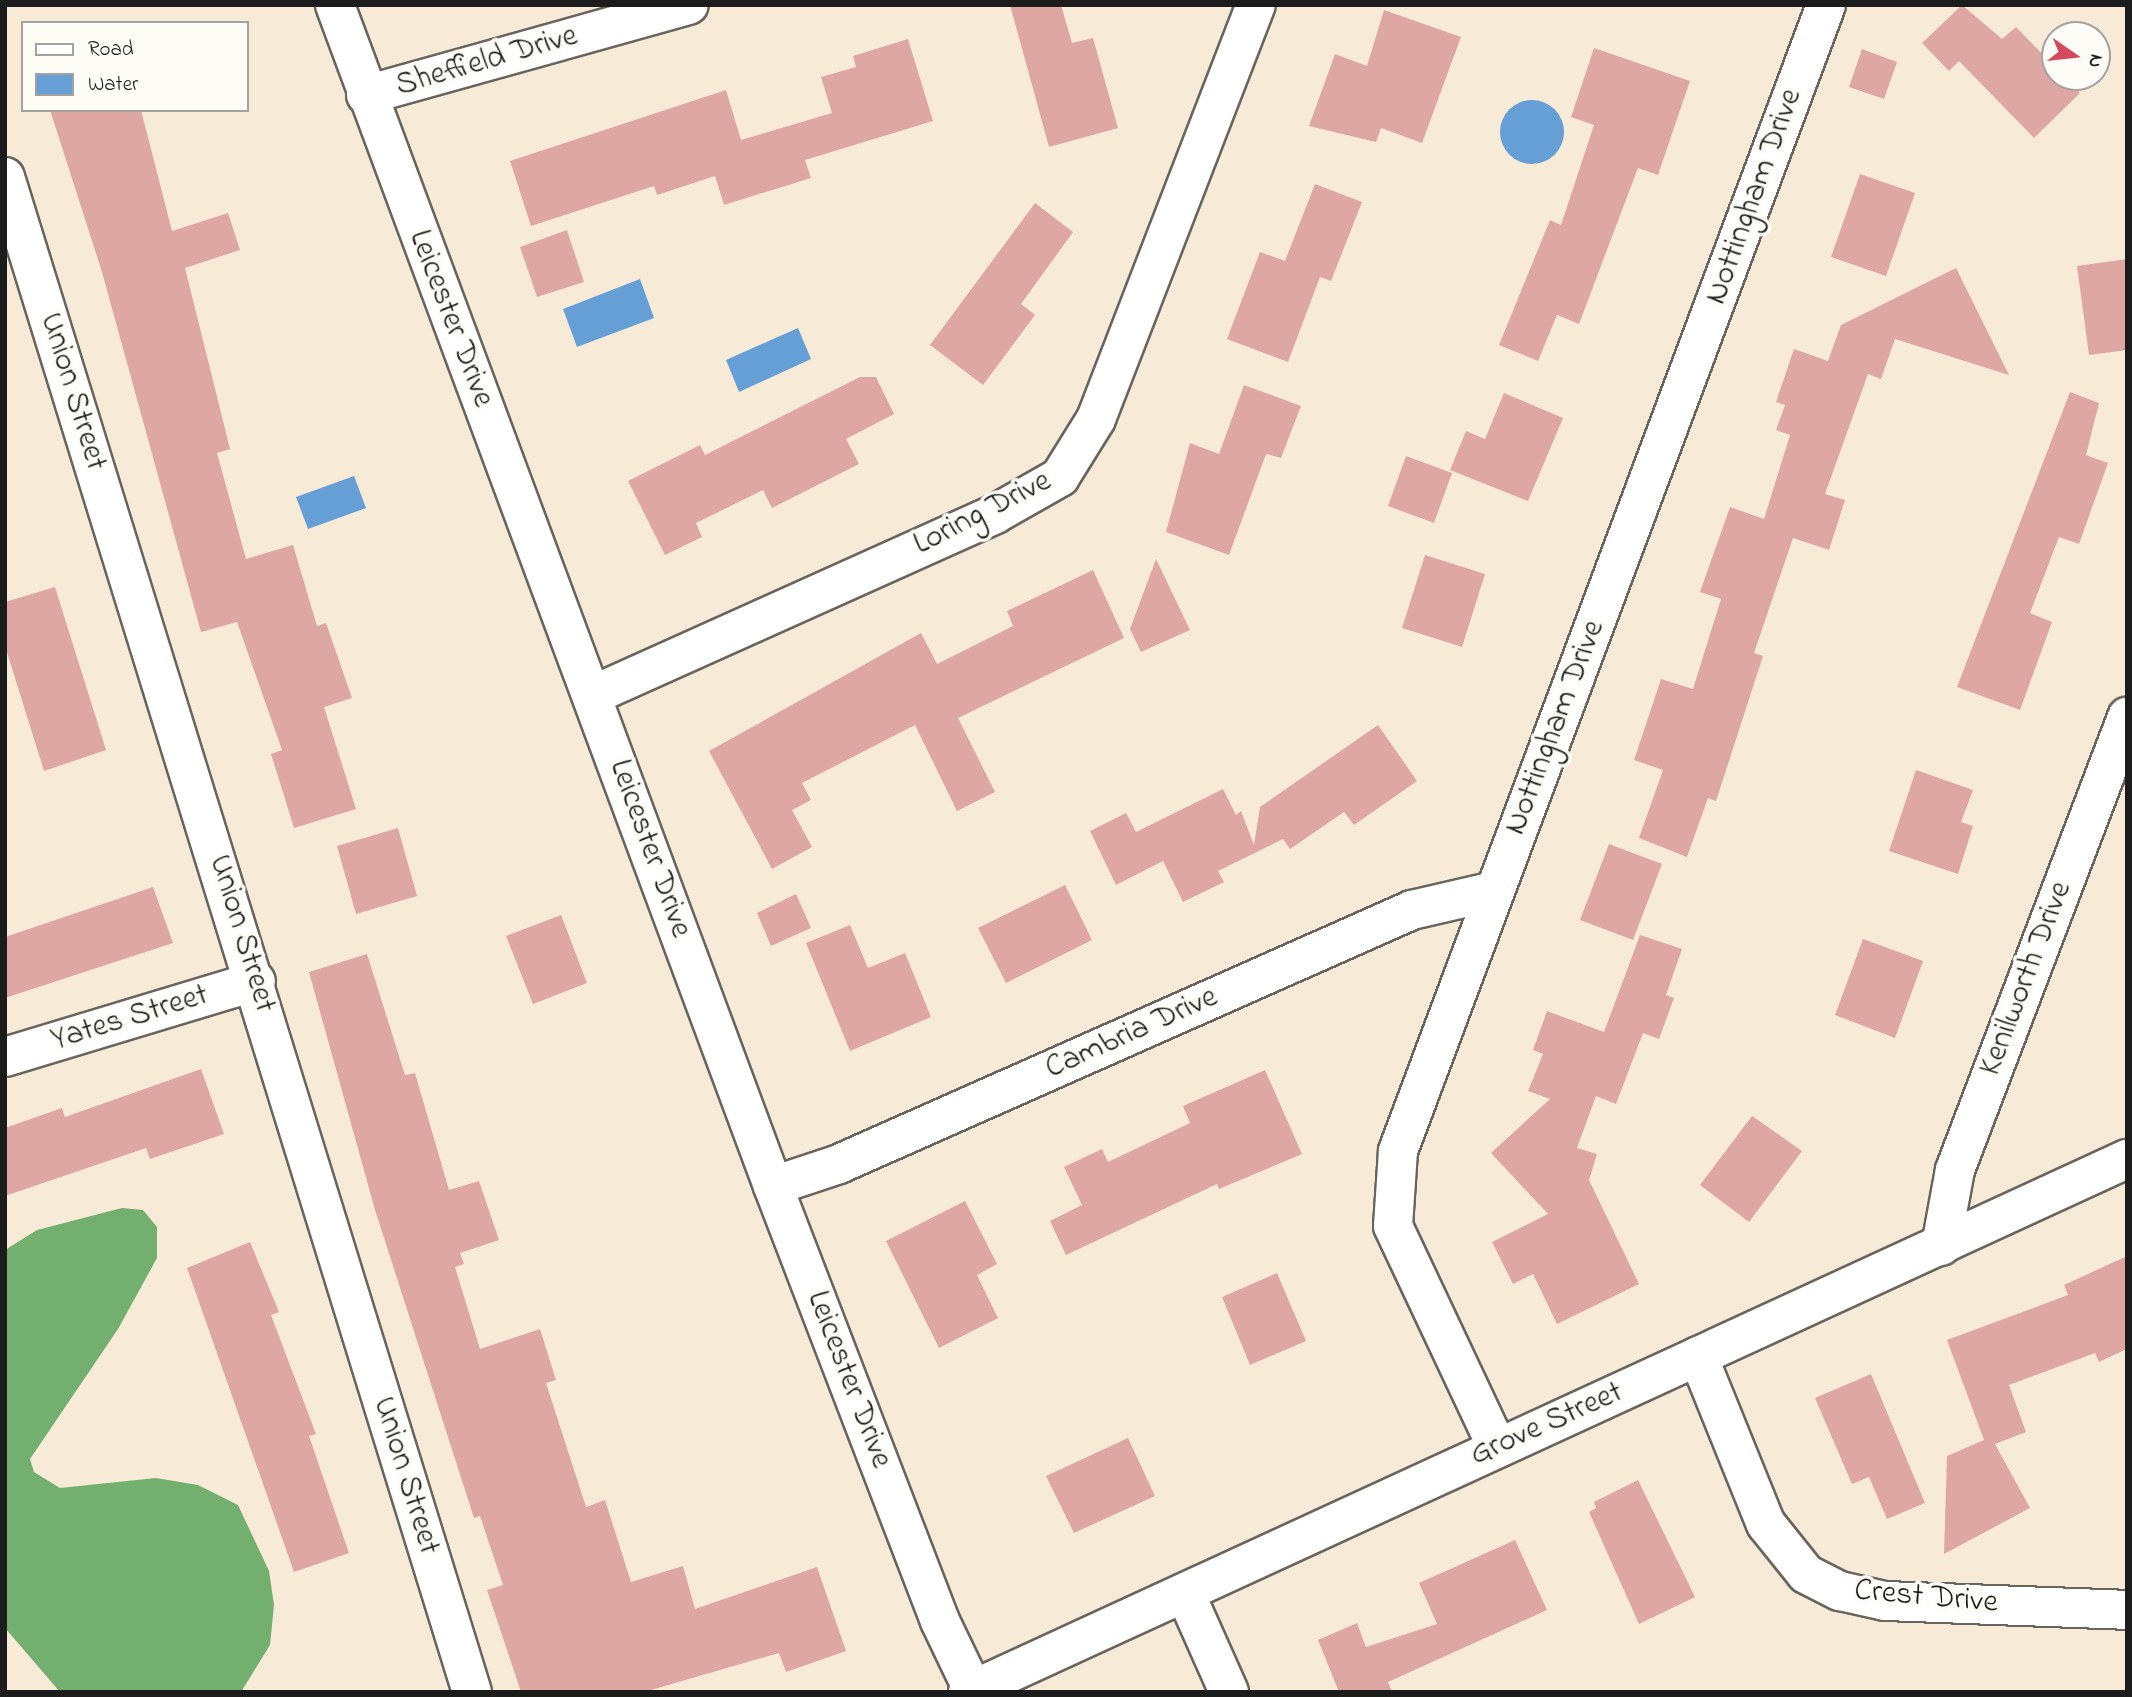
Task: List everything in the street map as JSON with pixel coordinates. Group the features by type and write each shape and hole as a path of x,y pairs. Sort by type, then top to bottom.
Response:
{"street":[{"name":"Leicester Drive","path":"335,5 366,95 593,695 773,1186 940,1621 971,1691"},
{"name":"Sheffield Drive","path":"366,95 689,5"},
{"name":"Loring Drive","path":"593,695 995,514 1060,477 1096,419 1256,5"},
{"name":"Nottingham Drive","path":"1497,1447 1393,1227 1398,1151 1408,1115 1826,5"},
{"name":"Union Street","path":"5,177 256,981 472,1692"},
{"name":"Kenilworth Drive","path":"1941,1246 1955,1170 2127,717"},
{"name":"Cambria Drive","path":"773,1186 839,1164 1412,910 1494,891"},
{"name":"Yates Street","path":"5,1057 256,981"},
{"name":"Grove Street","path":"971,1691 2127,1159"},
{"name":"Crest Drive","path":"1698,1356 1766,1524 1806,1574 1840,1591 1885,1601 2127,1610"},
{"path":"1185,1593 1229,1692"}],"green space":[{"path":"122,1208 143,1210 157,1227 157,1258 118,1329 30,1459 34,1472 60,1488 156,1478 198,1485 238,1505 269,1571 274,1605 270,1645 241,1692 60,1692 5,1628 5,1250 37,1230"}],"water":[{"path":"1532,100 1544,102 1555,109 1562,120 1562,144 1555,155 1544,162 1532,164 1520,162 1509,155 1502,144 1500,132 1502,120 1509,109 1520,102"},
{"path":"640,279 654,318 577,347 563,309"},
{"path":"798,328 811,359 739,392 726,360"},
{"path":"354,476 366,508 308,529 296,497"}],"building":[{"path":"1010,5 1061,5 1072,43 1093,38 1118,128 1049,147"},
{"path":"1962,5 2002,39 2016,27 2041,53 2041,91 2080,93 2034,138 1959,61 1949,71 1922,43"},
{"path":"1384,10 1461,37 1422,143 1381,128 1376,142 1309,126 1335,54 1367,66"},
{"path":"908,39 933,121 805,160 811,178 724,205 715,176 657,195 654,186 531,226 510,161 726,90 741,140 832,113 821,77 856,67 853,56"},
{"path":"1594,48 1690,81 1658,175 1638,168 1579,324 1557,315 1538,361 1499,345 1550,220 1561,225 1594,125 1571,117"},
{"path":"1862,49 1897,62 1884,99 1849,87"},
{"path":"51,112 142,112 172,231 228,213 240,250 185,268 230,449 217,453 246,559 293,545 317,626 326,623 352,698 324,707 356,809 294,828 271,754 282,750 237,622 201,632 102,272"},
{"path":"1860,174 1915,193 1886,276 1831,257"},
{"path":"1315,184 1362,202 1331,281 1320,277 1288,362 1227,339 1260,252 1285,261"},
{"path":"1035,203 1073,232 1021,304 1035,315 983,385 930,345"},
{"path":"567,230 584,282 537,297 520,247"},
{"path":"2127,259 2127,350 2089,355 2077,266"},
{"path":"1956,268 2009,375 1895,339 1881,379 1868,374 1825,494 1845,500 1829,550 1793,538 1754,653 1763,656 1716,801 1708,798 1687,857 1639,838 1663,770 1634,760 1661,679 1693,689 1721,599 1700,592 1730,507 1764,519 1790,435 1776,430 1785,405 1776,402 1794,349 1828,361 1841,325"},
{"path":"860,377 876,377 894,414 846,439 859,464 772,508 763,490 696,523 702,537 665,555 628,481 700,445 705,455"},
{"path":"1244,385 1301,406 1281,458 1266,454 1229,555 1166,532 1190,443 1219,454"},
{"path":"2070,392 2099,403 2086,455 2108,463 2079,544 2059,537 2030,613 2052,622 2020,710 1957,687"},
{"path":"1504,393 1563,418 1528,501 1450,470 1466,431 1485,439"},
{"path":"1406,456 1452,473 1434,523 1388,506"},
{"path":"1425,555 1485,574 1462,647 1402,628"},
{"path":"1156,559 1190,630 1141,652 1130,629"},
{"path":"1093,570 1124,638 958,718 995,792 957,811 915,725 802,783 811,800 792,810 812,847 772,869 709,751 921,633 937,664 1013,626 1007,611"},
{"path":"55,587 106,750 44,771 5,646 5,602"},
{"path":"1378,725 1417,781 1354,825 1344,812 1290,849 1283,839 1218,871 1224,882 1183,902 1163,861 1116,885 1090,831 1126,813 1136,832 1223,789 1236,815 1241,811 1254,845 1260,807"},
{"path":"1916,770 1973,790 1961,822 1973,826 1958,874 1889,851"},
{"path":"398,828 417,896 356,914 337,846"},
{"path":"1609,844 1662,864 1633,940 1580,920"},
{"path":"1065,885 1092,940 1006,983 978,928"},
{"path":"153,887 173,943 5,998 5,937"},
{"path":"796,894 811,928 771,946 757,913"},
{"path":"561,915 587,983 533,1004 506,936"},
{"path":"850,925 868,968 905,953 931,1017 850,1051 806,943"},
{"path":"1640,935 1682,949 1666,995 1674,998 1659,1039 1643,1033 1616,1104 1596,1096 1577,1148 1597,1154 1589,1180 1639,1284 1557,1324 1533,1274 1513,1284 1492,1242 1548,1214 1491,1153 1550,1099 1528,1091 1543,1054 1533,1050 1547,1011 1604,1032"},
{"path":"1863,939 1923,961 1895,1038 1835,1015"},
{"path":"367,954 405,1075 415,1073 449,1190 479,1181 499,1240 460,1253 464,1264 455,1267 480,1349 540,1329 556,1380 546,1383 586,1507 605,1500 631,1582 683,1566 695,1609 817,1567 846,1651 786,1672 779,1653 644,1692 521,1692 487,1590 503,1585 480,1516 474,1518 375,1210 309,972"},
{"path":"201,1069 224,1134 150,1159 146,1148 5,1196 5,1128 62,1108 65,1117"},
{"path":"1265,1070 1302,1154 1219,1189 1217,1184 1066,1255 1050,1221 1082,1205 1064,1167 1102,1149 1108,1162 1190,1123 1183,1106"},
{"path":"1752,1116 1802,1151 1749,1222 1700,1185"},
{"path":"965,1201 997,1264 977,1275 998,1318 939,1348 886,1241"},
{"path":"250,1242 279,1312 271,1315 316,1434 309,1436 349,1553 294,1572 187,1268"},
{"path":"2127,1256 2127,1349 2099,1362 2095,1353 2009,1385 2026,1432 1995,1444 2030,1508 1944,1554 1947,1456 1984,1440 1947,1340 2068,1295 2064,1285"},
{"path":"1277,1273 1306,1341 1250,1365 1222,1297"},
{"path":"1871,1374 1925,1503 1887,1519 1869,1477 1852,1484 1815,1398"},
{"path":"1128,1438 1155,1496 1074,1533 1046,1476"},
{"path":"1638,1480 1695,1597 1639,1624 1589,1512 1596,1508 1594,1502"},
{"path":"1515,1540 1547,1610 1388,1682 1392,1692 1339,1692 1318,1640 1357,1623 1366,1647 1437,1624 1419,1583"}]}
